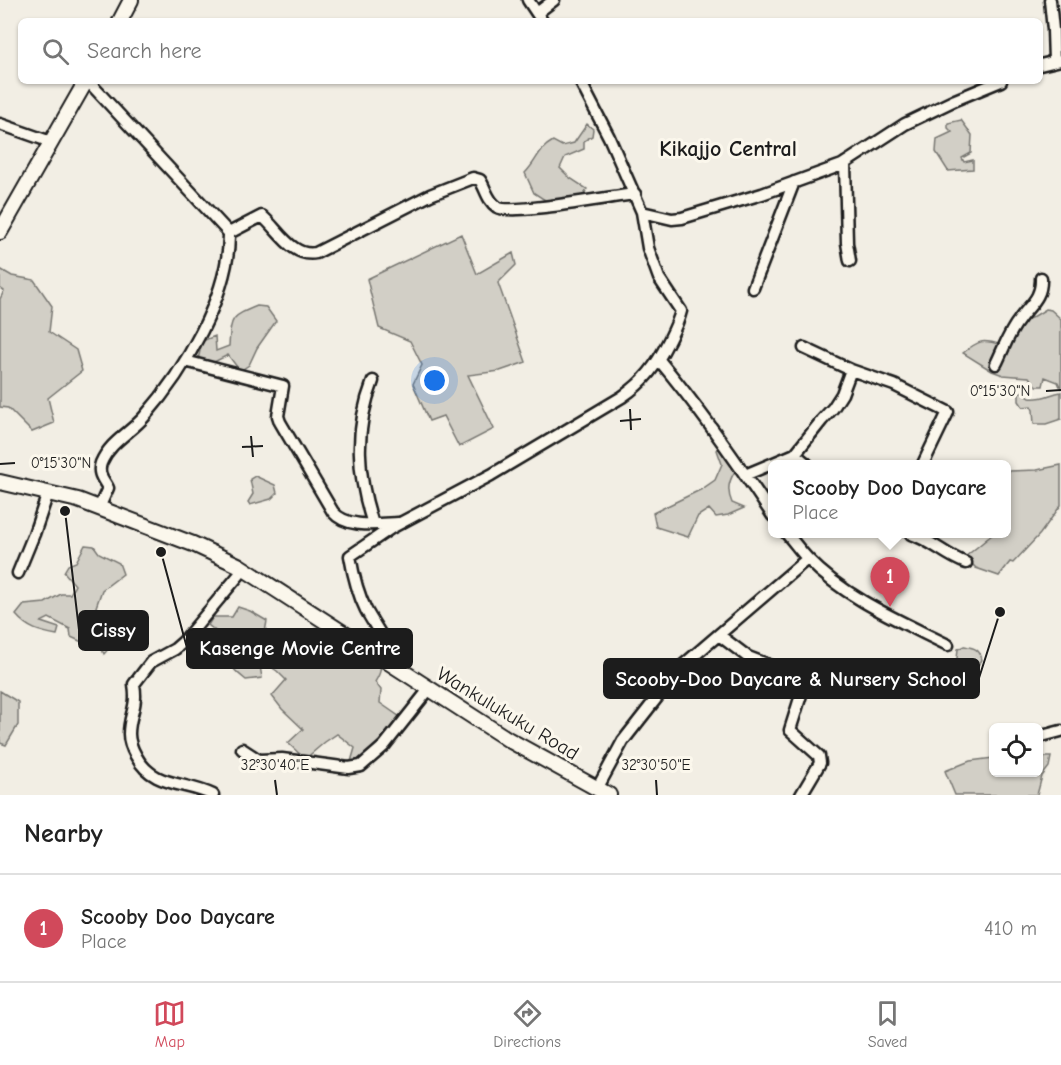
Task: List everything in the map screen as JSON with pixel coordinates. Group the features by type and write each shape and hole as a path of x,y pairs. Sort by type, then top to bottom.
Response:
{"main road":[{"path":"122,18 131,0"},
{"path":"0,232 85,84"},
{"name":"Wankulukuku Road","path":"0,482 75,499 193,544 244,569 509,740 603,792"}],"street":[{"path":"528,0 539,17 554,0"},
{"path":"1050,0 1057,61"},
{"path":"90,84 229,233 228,261 224,277 198,339 145,416 118,438 101,463 99,472 108,489 99,508"},
{"path":"396,668 387,644 365,607 352,570 350,556 400,523 491,475 609,406 635,387 659,360 679,322 681,311 659,278 635,194 581,84"},
{"path":"642,212 672,219 682,218 738,202 794,182 844,163 905,124 994,84"},
{"path":"0,124 51,142"},
{"path":"844,163 847,243 850,261"},
{"path":"229,233 262,216 292,246 308,254 316,253 430,195 473,178 480,180 490,201 498,208 507,209 555,206 635,194"},
{"path":"753,288 794,182"},
{"path":"996,364 1018,320 1031,308 1042,288 1041,278"},
{"path":"804,348 851,370 894,385 948,412 925,460"},
{"path":"659,360 691,399 768,509"},
{"path":"185,361 283,386 280,422 337,517 347,522 400,523"},
{"path":"781,460 795,454 833,408 842,394 851,370"},
{"path":"373,381 363,411 359,466 362,488 373,524"},
{"path":"795,454 802,460"},
{"path":"745,475 768,465"},
{"path":"18,573 48,493"},
{"path":"790,538 807,559 848,591 875,608 948,645"},
{"path":"924,538 948,555 966,563"},
{"path":"603,792 623,741 676,673 689,659 807,559"},
{"path":"213,795 164,781 144,771 129,743 130,722 136,705 134,684 151,662 183,642 244,569"},
{"path":"719,635 748,657 806,679 790,730 819,756 820,763 801,795"},
{"path":"242,749 259,760 282,759 349,768 361,766 384,746 430,688"},
{"path":"1043,736 1061,731"}],"shaded area":[{"path":"961,120 972,135 971,153 962,158 964,162 973,160 973,169 948,171 936,152 937,139 952,132 948,128 948,123"},
{"path":"587,124 593,129 592,136 584,141 584,149 565,157 560,168 587,189 582,198 548,202 534,193 525,173 548,144 553,141 562,146 574,143"},
{"path":"461,234 477,274 513,253 516,265 498,283 526,362 500,371 468,375 494,429 459,447 443,416 429,421 413,384 422,365 410,341 379,328 367,279"},
{"path":"0,269 12,276 34,280 52,306 49,332 76,350 82,371 48,398 54,423 32,432 8,408 0,407 0,299 4,291 0,288"},
{"path":"257,306 266,307 276,321 257,348 249,365 240,371 228,355 212,363 198,360 202,341 215,336 216,351 229,346 230,329 234,319"},
{"path":"1046,309 1051,310 1061,319 1061,389 1058,382 1045,377 1043,386 1036,386 1029,377 1003,375 992,371 963,353 981,342 1002,345 1018,323"},
{"path":"1019,392 1025,392 1030,398 1042,398 1061,392 1061,419 1046,424 1034,424 1033,410 1031,406 1023,407 1019,401"},
{"path":"722,446 737,468 729,485 730,498 732,503 744,508 716,517 709,509 698,516 688,537 656,527 653,513 702,489 715,480 722,464 717,450"},
{"path":"1061,465 1061,505 1040,534 1013,563 1010,562 999,576 976,568 965,557 988,538 1011,538 1011,471 1037,470"},
{"path":"255,476 275,485 277,493 271,499 250,505 248,502 253,494 250,479"},
{"path":"85,545 94,546 99,553 119,563 123,574 102,590 96,607 102,617 123,632 104,654 101,648 103,638 94,632 82,642 71,637 70,629 49,618 41,622 59,628 57,635 35,629 25,624 16,615 24,605 45,603 61,594 70,594 75,585 64,572 68,565 76,562"},
{"path":"238,607 267,621 265,632 270,640 259,651 245,647 247,660 260,666 262,678 246,680 235,671 229,662 228,637 208,625 213,617 232,617"},
{"path":"316,628 378,661 380,669 375,682 381,690 380,703 400,717 367,755 350,765 355,748 337,734 305,759 288,743 303,729 272,696 286,680 256,657 272,642 296,653"},
{"path":"964,646 971,647 981,656 982,660 972,673 965,672 957,658 958,649"},
{"path":"0,691 18,702 18,725 6,745 0,743"},
{"path":"1051,757 1049,767 1043,775 1043,759"},
{"path":"989,759 989,777 1042,777 1037,795 955,795 945,771 970,761"}],"place":[{"name":"Cissy","path":"65,511"},
{"name":"Kasenge Movie Centre","path":"161,552"},
{"name":"Scooby Doo Daycare","path":"890,607"},
{"name":"Scooby-Doo Daycare & Nursery School","path":"1000,612"}],"district":[{"name":"Kikajjo Central","path":"728,148"}]}
